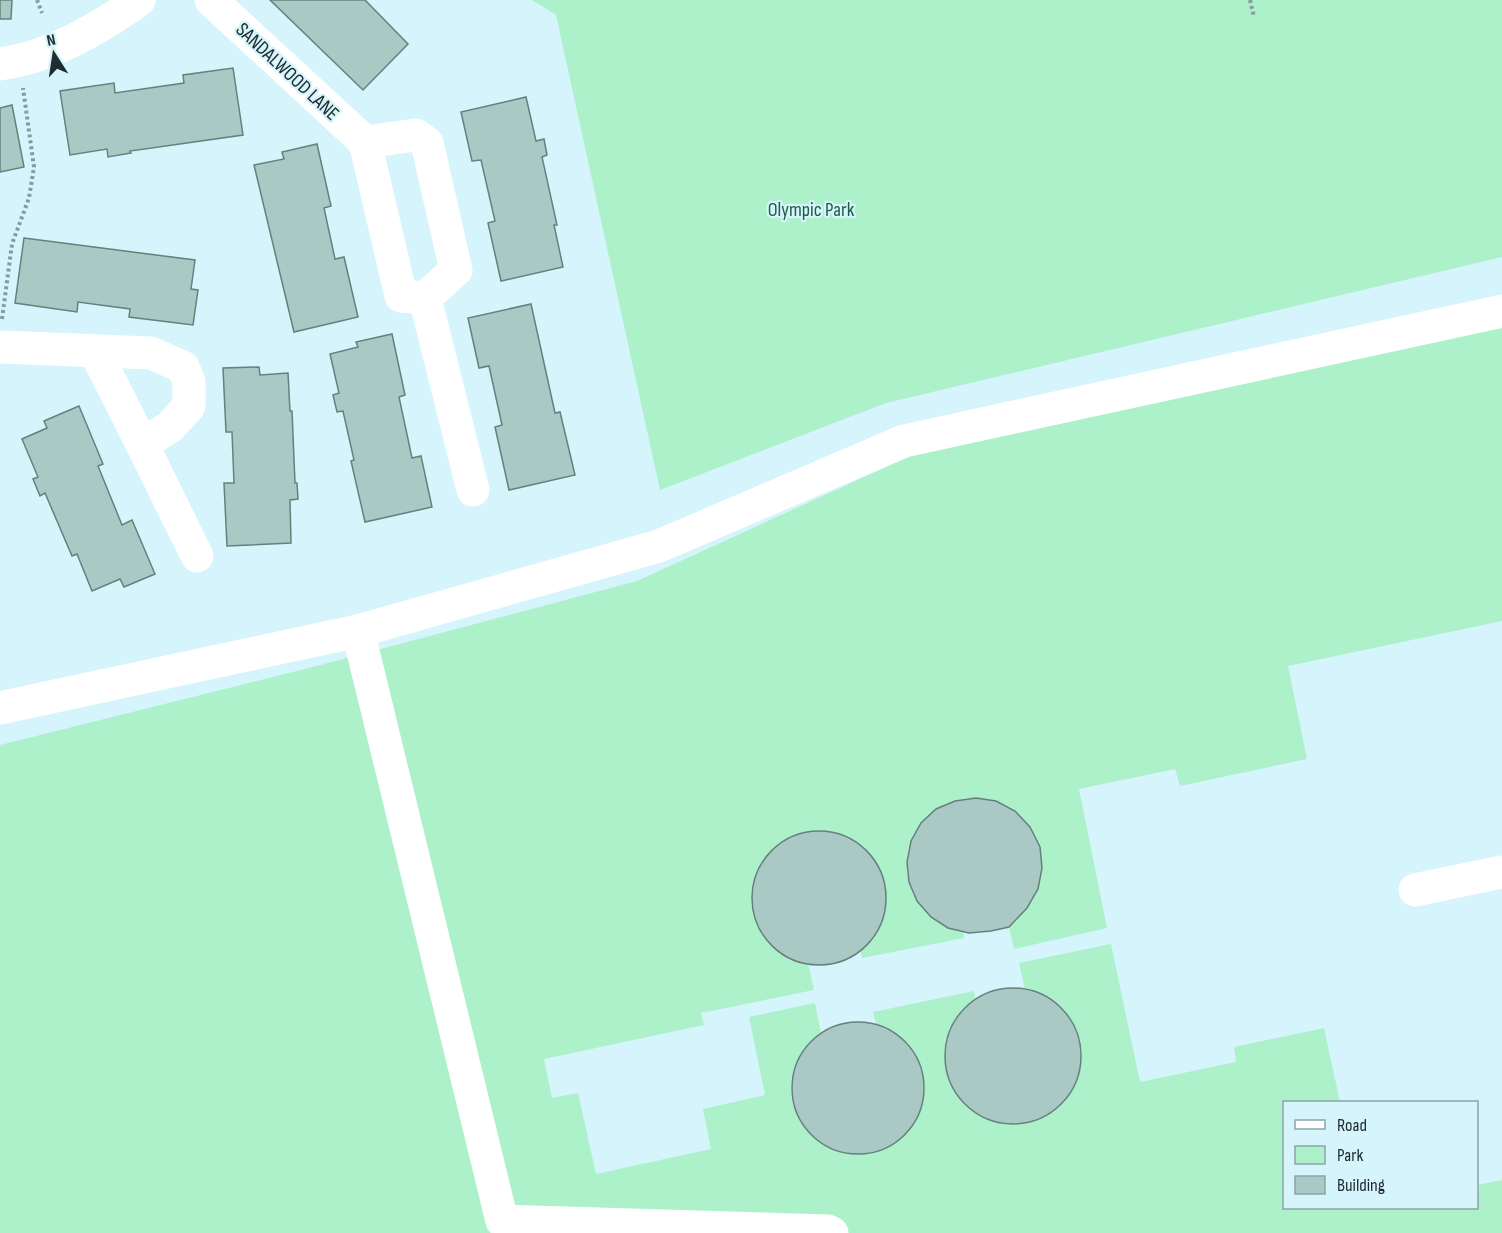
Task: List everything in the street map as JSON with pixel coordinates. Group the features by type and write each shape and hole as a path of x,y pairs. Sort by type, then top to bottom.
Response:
{"street":[{"path":"11,74 31,57 62,46 113,18 139,0"},
{"name":"SANDALWOOD LANE","path":"211,0 365,142"},
{"path":"416,135 427,143 456,270 425,298 401,296 365,142 416,135"},
{"path":"425,298 473,490"},
{"path":"0,708 358,631 659,546 904,441 1502,310"},
{"path":"1,335 95,351 151,353 183,367 189,382 189,406 170,427 142,444"},
{"path":"95,351 197,556"},
{"path":"358,631 502,1221 832,1233"},
{"path":"1416,890 1502,872"}],"path":[{"path":"37,0 42,13"},
{"path":"1250,0 1254,17"},
{"path":"1,335 12,244 29,198 34,167 11,74"}],"green space":[{"name":"Olympic Park","path":"532,0 1502,0 1502,257 886,403 660,490 556,15"},
{"path":"1502,325 1502,621 1288,666 1307,759 1180,786 1175,769 1079,789 1107,928 1014,949 1009,927 1035,896 1041,875 1041,859 1037,842 1017,814 1003,805 988,800 971,798 955,801 938,809 912,840 907,860 912,891 921,907 936,920 963,931 964,938 862,958 860,950 868,943 879,926 886,897 883,879 876,863 864,849 850,839 833,833 815,831 796,835 776,846 762,863 754,883 753,904 758,924 769,942 786,956 808,963 814,990 701,1013 704,1025 544,1059 552,1098 578,1093 596,1174 711,1149 703,1109 765,1095 749,1017 815,1003 821,1033 808,1044 798,1058 791,1091 793,1105 802,1123 810,1134 826,1147 848,1153 881,1150 906,1134 916,1121 922,1107 924,1092 922,1071 915,1052 890,1030 876,1024 873,1012 974,991 975,997 961,1012 948,1037 946,1061 951,1083 963,1101 978,1114 997,1122 1016,1124 1036,1120 1054,1110 1069,1093 1080,1067 1081,1054 1079,1040 1071,1021 1052,1002 1025,990 1019,963 1111,944 1140,1082 1236,1062 1234,1047 1324,1028 1340,1101 1283,1101 1283,1209 1478,1209 1478,1185 1502,1180 1502,1233 0,1233 0,745 309,668 637,581 908,457"}],"building":[{"path":"0,0 12,0 11,19 0,19"},
{"path":"270,0 365,0 408,44 363,90"},
{"path":"233,68 243,135 130,151 131,153 108,157 107,149 70,155 60,91 114,83 115,93 184,83 183,75"},
{"path":"526,97 536,141 544,139 547,155 542,157 557,225 554,225 563,267 501,281 488,223 495,221 481,160 472,161 461,112"},
{"path":"12,105 24,167 0,172 0,108"},
{"path":"317,144 331,206 324,208 335,259 344,257 358,317 294,332 254,165 284,159 282,152"},
{"path":"24,238 195,260 191,289 198,290 193,325 129,317 130,309 78,302 77,312 15,303"},
{"path":"531,304 555,413 560,412 575,475 509,490 495,427 502,425 489,366 479,368 468,318"},
{"path":"392,334 405,395 399,397 412,458 421,456 432,507 365,522 351,461 354,460 343,411 337,412 333,395 339,393 330,354 358,347 356,342"},
{"path":"259,367 260,375 288,373 298,499 290,500 291,543 227,546 224,483 234,483 232,432 226,432 223,368"},
{"path":"79,406 103,464 98,466 122,525 132,520 155,574 124,587 120,579 92,591 77,554 72,556 45,493 40,496 33,479 38,477 22,439 47,428 44,421"},
{"path":"976,798 996,801 1015,811 1030,827 1040,847 1042,868 1038,889 1027,908 1009,927 969,933 948,928 931,917 917,901 909,882 907,862 911,841 921,823 936,809 955,801"},
{"path":"819,831 844,837 866,851 880,873 886,898 880,923 866,945 844,959 819,965 794,959 772,945 758,923 752,898 758,873 772,851 794,837"},
{"path":"1013,988 1039,993 1061,1008 1076,1030 1081,1056 1076,1082 1061,1104 1039,1119 1013,1124 987,1119 965,1104 950,1082 945,1056 950,1030 965,1008 987,993"},
{"path":"858,1022 883,1027 905,1041 919,1063 924,1088 919,1113 905,1135 883,1149 858,1154 833,1149 811,1135 797,1113 792,1088 797,1063 811,1041 833,1027"}]}
